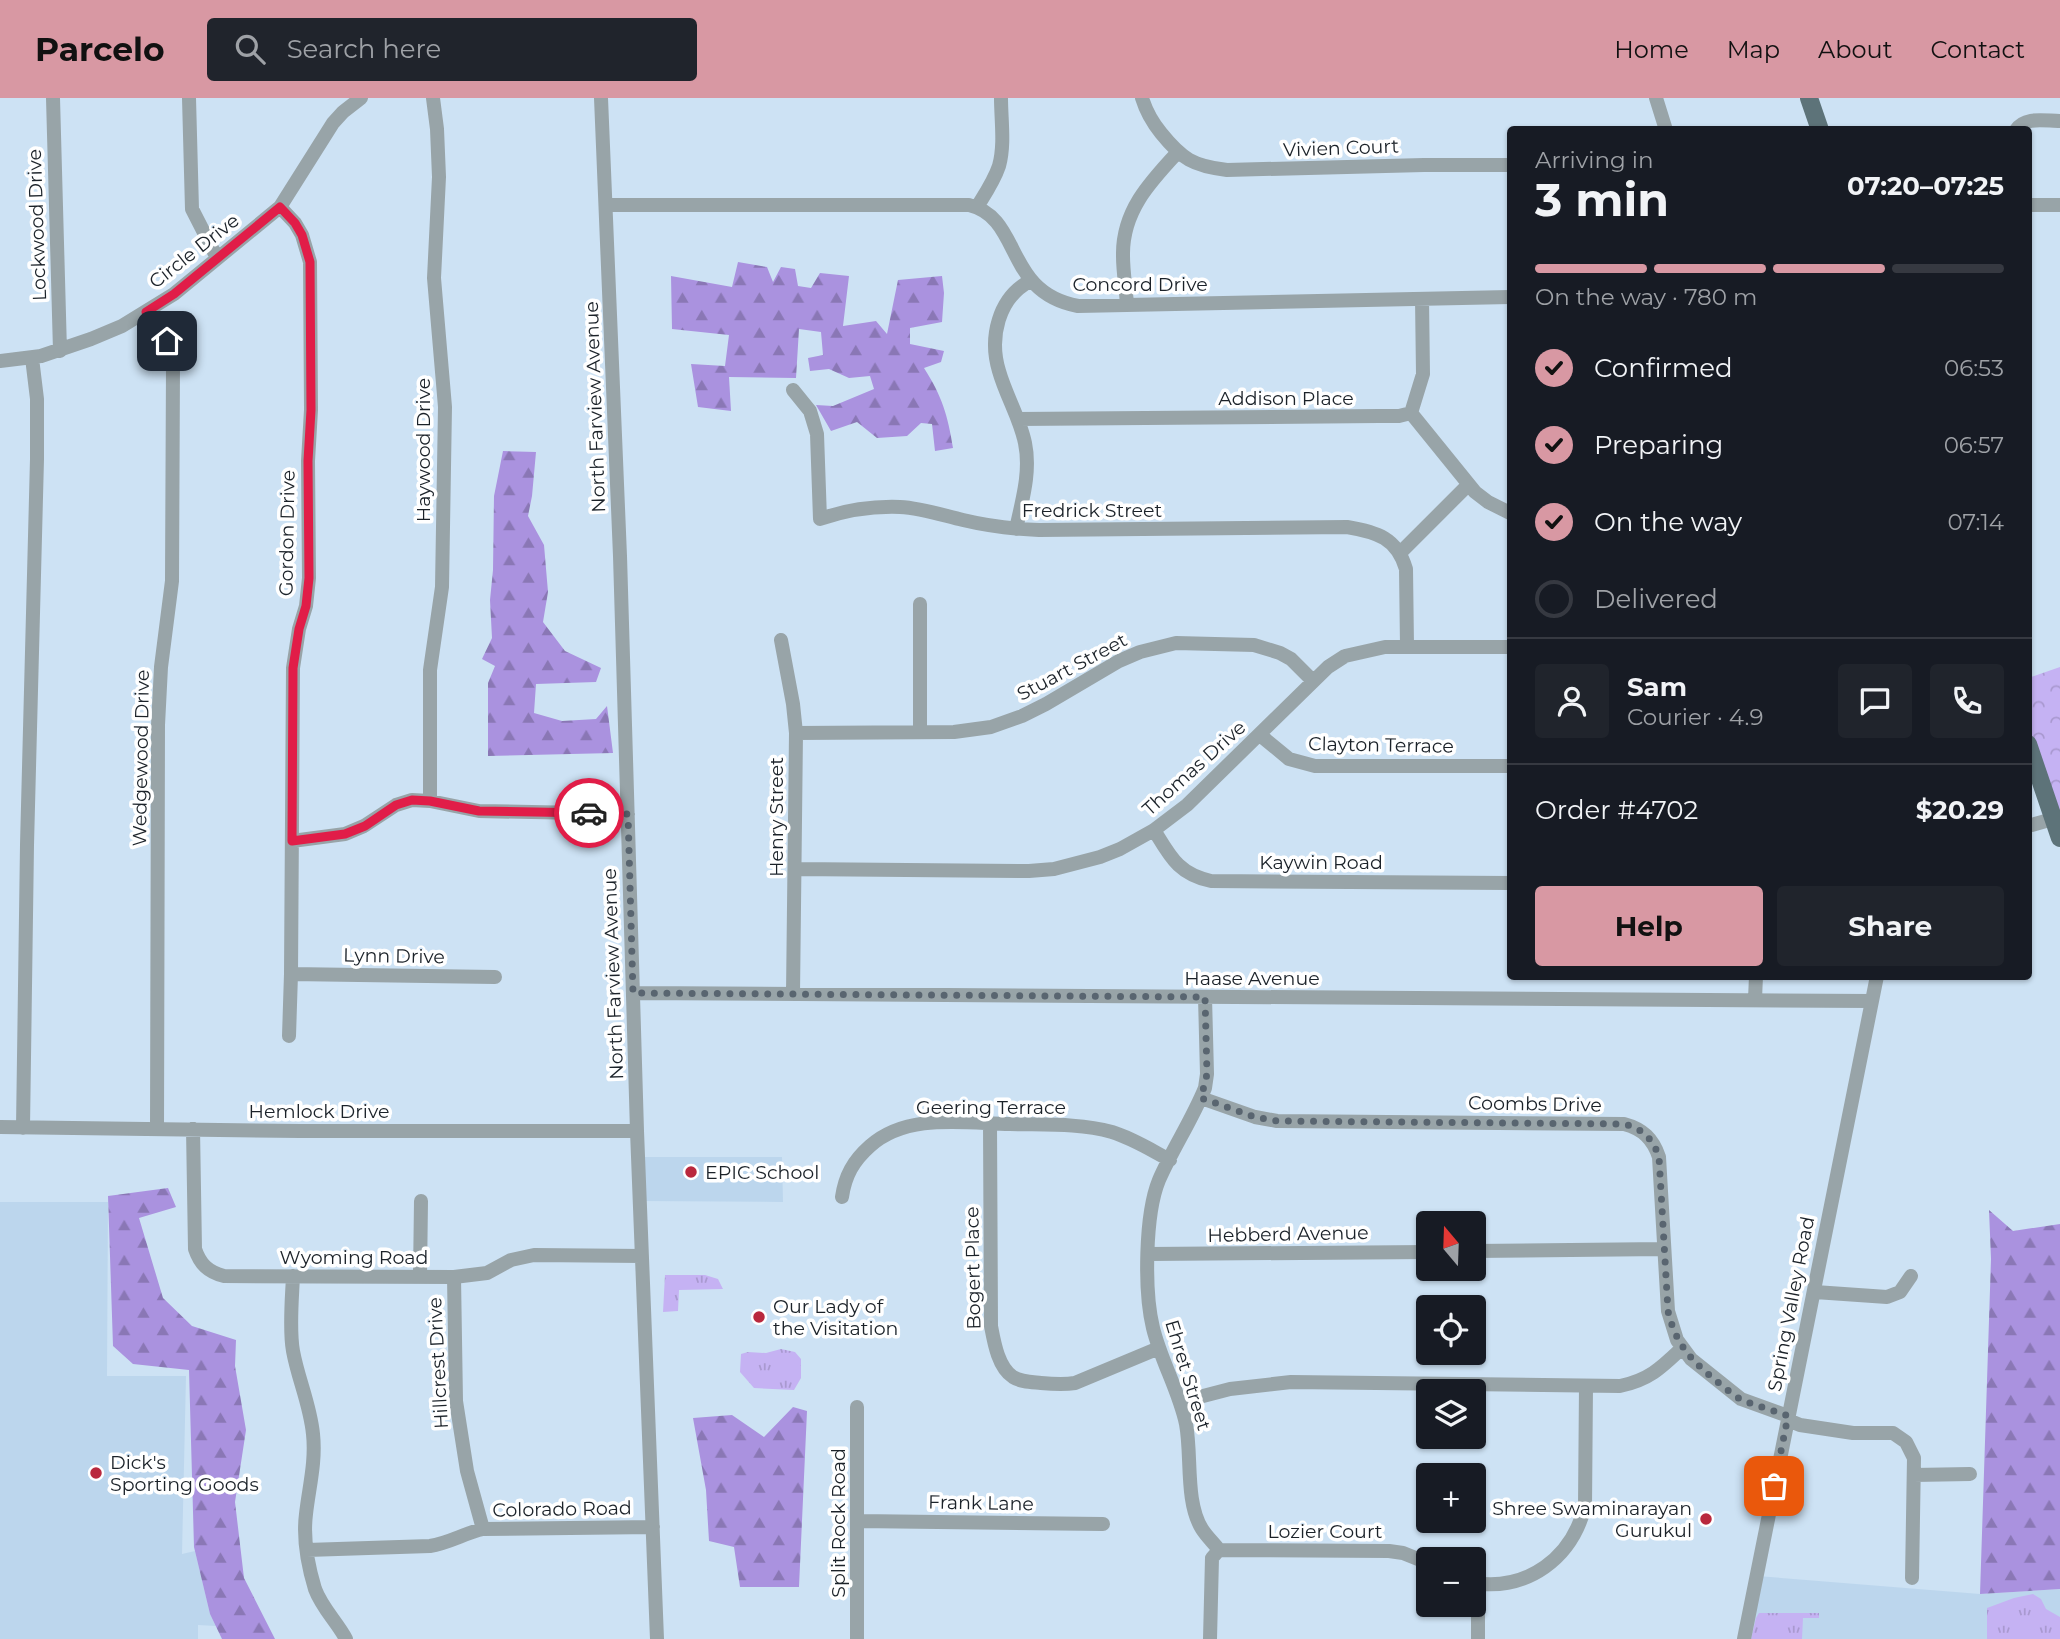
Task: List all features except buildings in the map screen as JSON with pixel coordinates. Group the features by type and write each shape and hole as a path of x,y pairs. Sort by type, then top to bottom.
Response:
{"main road":[{"path":"1809,98 1819,126"},
{"path":"2032,754 2057,818 2060,838"}],"street":[{"name":"Lockwood Drive","path":"53,98 60,351"},
{"path":"189,98 192,209 217,258"},
{"name":"Haywood Drive","path":"430,801 430,670 442,587 446,407 434,278 439,177 433,98"},
{"name":"North Farview Avenue","path":"601,98 657,1639"},
{"path":"606,205 977,207 996,176 1000,163 1001,98"},
{"path":"1128,305 1123,257 1127,225 1140,196 1177,153 1153,123 1142,98"},
{"path":"1656,98 1665,126"},
{"name":"Circle Drive","path":"0,361 32,358 60,351 122,326 174,294 280,207 333,123 354,100"},
{"path":"2018,126 2025,121 2060,121"},
{"name":"Vivien Court","path":"1177,153 1197,164 1227,170 1507,165"},
{"path":"2032,205 2060,205"},
{"name":"Gordon Drive","path":"280,207 302,235 310,262 309,578 293,668 289,1036"},
{"name":"Concord Drive","path":"977,207 990,214 997,222 1030,281 1041,291 1065,303 1078,306 1507,297"},
{"path":"1016,529 1027,461 1018,419 999,371 995,341 1007,300 1030,281"},
{"path":"1422,299 1423,373 1410,413 1468,485 1488,502 1507,512"},
{"name":"Wedgewood Drive","path":"146,312 167,341 173,366 172,581 161,667 158,725 157,1129"},
{"path":"23,1128 37,458 37,399 32,358"},
{"name":"Fredrick Street","path":"793,390 810,411 817,435 820,519 861,508 903,507 1016,529 1347,527 1385,538 1400,553"},
{"name":"Addison Place","path":"1018,419 1399,416 1410,413"},
{"path":"1407,646 1406,569 1400,553 1468,485"},
{"path":"920,604 920,732"},
{"name":"Henry Street","path":"781,640 796,733 793,994"},
{"name":"Stuart Street","path":"796,733 954,733 991,727 1046,704 1119,661 1140,652 1176,643 1254,645 1291,659 1313,681"},
{"name":"Thomas Drive","path":"795,869 1029,871 1054,869 1100,857 1154,830 1187,805 1313,681 1345,656 1367,650 1407,646 1507,648"},
{"name":"Clayton Terrace","path":"1260,736 1289,759 1315,766 1507,766"},
{"path":"292,841 345,834 365,826 396,805 412,800 479,811 628,814"},
{"path":"2032,825 2057,818"},
{"name":"Kaywin Road","path":"1154,830 1178,867 1211,881 1507,883"},
{"name":"Lynn Drive","path":"291,974 495,977"},
{"path":"1755,999 1756,980"},
{"name":"Spring Valley Road","path":"1744,1639 1876,980"},
{"name":"Haase Avenue","path":"633,993 1871,1000"},
{"name":"Ehret Street","path":"1205,997 1207,1074 1201,1098 1159,1180 1151,1206 1150,1308 1153,1326 1181,1402 1186,1424 1192,1500 1196,1515 1202,1529 1219,1550"},
{"name":"Coombs Drive","path":"1201,1098 1255,1117 1277,1121 1624,1124 1634,1127 1651,1139 1659,1157 1668,1311 1671,1326 1682,1348 1708,1374 1741,1399 1820,1428 1853,1433 1885,1432 1899,1436 1912,1449 1914,1458 1912,1578"},
{"name":"Geering Terrace","path":"842,1197 854,1162 875,1142 888,1133 929,1122 1096,1128 1130,1139 1170,1160"},
{"name":"Bogert Place","path":"990,1124 991,1326 1006,1371 1022,1381 1062,1385 1074,1383 1160,1348"},
{"name":"Hemlock Drive","path":"0,1128 637,1131"},
{"name":"Wyoming Road","path":"193,1129 195,1249 201,1264 224,1276 454,1277 487,1273 511,1260 534,1255 642,1256"},
{"name":"Hillcrest Drive","path":"420,1276 421,1201"},
{"path":"1486,1251 1664,1249"},
{"name":"Hebberd Avenue","path":"1149,1254 1416,1252"},
{"path":"293,1276 292,1347 309,1410 314,1452 306,1513 307,1550 319,1598 346,1639"},
{"path":"1815,1292 1887,1297 1900,1292 1911,1276"},
{"name":"Hillcrest Drive","path":"454,1277 456,1401 467,1471 483,1529"},
{"path":"1181,1402 1230,1389 1291,1382 1620,1386 1635,1382 1661,1368 1682,1348"},
{"path":"1486,1584 1510,1583 1539,1572 1553,1562 1573,1538 1585,1506 1586,1386"},
{"name":"Split Rock Road","path":"857,1639 858,1407"},
{"path":"1914,1475 1970,1474"},
{"name":"Frank Lane","path":"858,1521 1104,1524"},
{"name":"Colorado Road","path":"307,1550 430,1546 483,1529 653,1527"},
{"path":"1210,1639 1212,1558 1219,1550"},
{"name":"Lozier Court","path":"1219,1550 1389,1551 1416,1558"},
{"path":"1477,1617 1478,1639"}],"shaded area":[{"path":"638,1157 782,1157 783,1202 640,1201"},
{"path":"0,1202 108,1202 107,1376 186,1376 182,1554 195,1551 210,1614 216,1626 198,1625 198,1639 0,1639"},
{"path":"1757,1576 1980,1594 2060,1589 2060,1639 1744,1639"}],"green space":[{"path":"738,262 767,267 773,282 781,267 795,269 798,286 811,288 820,273 849,276 843,326 876,321 887,334 898,280 942,276 942,322 910,328 910,344 944,351 941,362 924,368 943,406 953,448 935,451 932,424 921,423 907,436 877,438 857,422 831,431 816,405 833,406 874,389 870,376 849,378 829,369 810,371 808,358 823,355 821,332 799,329 796,378 729,377 731,411 698,407 691,364 725,366 729,335 672,329 671,276 732,287"},
{"path":"503,451 536,452 528,516 544,545 548,592 543,622 565,651 601,668 596,682 536,684 534,713 562,721 596,719 607,706 613,753 488,756 488,683 495,666 482,659 492,638 490,600 494,496"},
{"path":"2060,667 2060,817 2032,753 2032,677"},
{"path":"168,1188 176,1207 139,1218 163,1298 192,1326 236,1340 235,1366 246,1430 235,1502 244,1578 275,1639 222,1639 210,1614 194,1547 189,1370 133,1364 113,1346 108,1196"},
{"path":"1989,1210 2013,1231 2060,1224 2060,1589 1980,1594 1991,1259"},
{"path":"665,1275 705,1275 718,1279 723,1289 679,1290 678,1311 663,1312"},
{"path":"781,1349 795,1352 801,1359 801,1378 794,1390 754,1388 740,1372 741,1354 766,1353"},
{"path":"793,1407 807,1411 799,1587 740,1587 734,1547 709,1541 706,1490 693,1418 732,1415 764,1437"},
{"path":"2033,1594 2041,1599 2046,1609 2060,1617 2060,1639 1987,1639 1987,1608"},
{"path":"1759,1613 1819,1613 1819,1618 1803,1618 1802,1639 1751,1639"}],"way so far":[{"path":"589,813 628,814 633,993 1205,997 1207,1074 1201,1098 1255,1117 1277,1121 1624,1124 1643,1132 1651,1139 1659,1157 1671,1326 1677,1340 1691,1359 1727,1390 1741,1399 1788,1416 1774,1486"}],"place":[{"name":"EPIC School","path":"691,1172"},
{"name":"Our Lady of the Visitation","path":"759,1317"},
{"name":"Dick's Sporting Goods","path":"96,1473"},
{"name":"Shree Swaminarayan Gurukul","path":"1706,1519"}],"route":[{"path":"167,341 146,312 174,294 280,207 302,235 310,262 309,578 293,668 292,841 345,834 365,826 396,805 412,800 479,811 589,813"}]}
